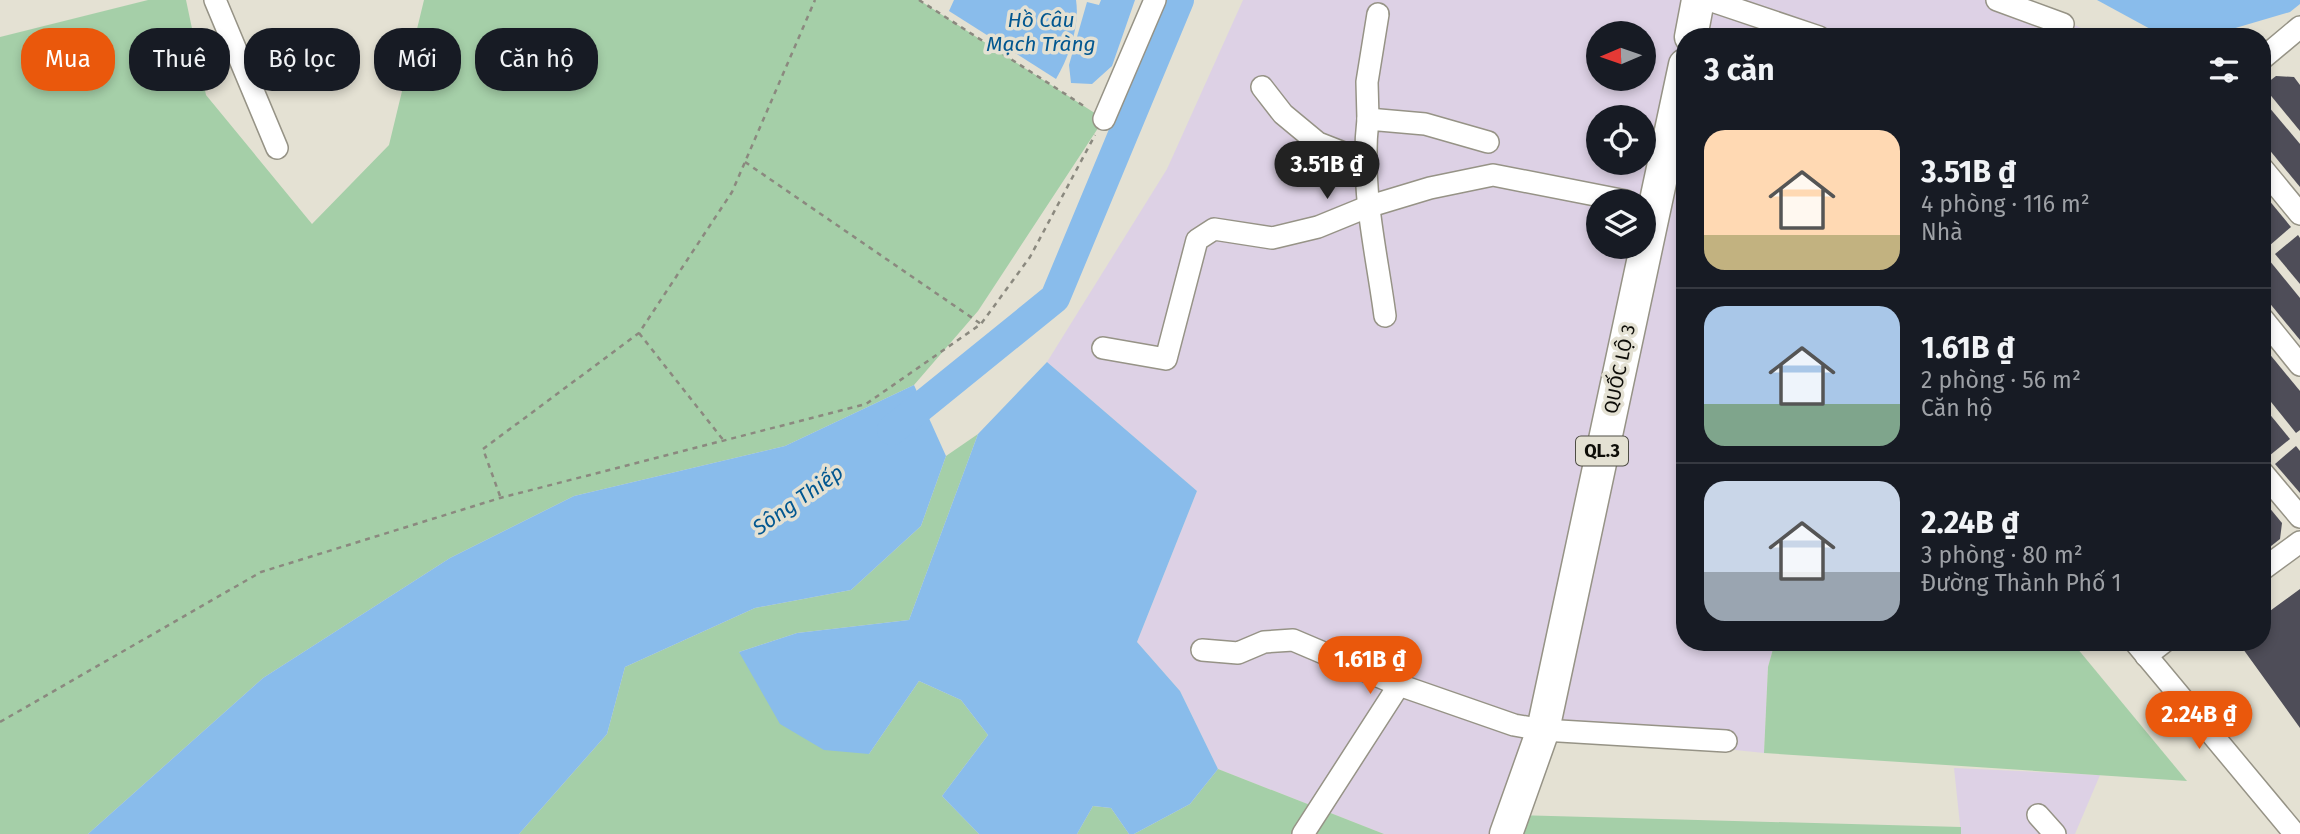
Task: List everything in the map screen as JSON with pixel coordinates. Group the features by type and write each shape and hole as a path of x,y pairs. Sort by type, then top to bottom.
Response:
{"highway":[{"path":"1693,28 1698,0"},
{"name":"QUỐC LỘ 3","path":"1646,189 1676,93"},
{"name":"QUỐC LỘ 3","path":"1506,834 1544,730 1631,259"}],"street":[{"path":"215,0 277,148"},
{"path":"1104,119 1154,0"},
{"path":"1709,0 1792,28"},
{"path":"1997,0 2063,24 2061,28"},
{"path":"1378,14 1367,82 1368,119 1364,162 1367,207 1376,244 1385,316"},
{"path":"2271,54 2296,40"},
{"path":"1262,87 1283,114 1318,143 1364,162"},
{"path":"1368,119 1425,124 1488,142"},
{"path":"1103,348 1166,359 1197,240 1214,229 1272,238 1318,227 1367,207 1430,188 1493,175 1586,193"},
{"path":"2271,179 2300,214"},
{"path":"2271,329 2300,365"},
{"path":"2271,482 2300,517"},
{"path":"2271,563 2300,542"},
{"path":"1202,650 1238,653 1264,642 1293,640 1399,685 1514,725 1544,730 1726,741"},
{"path":"2142,651 2295,834"},
{"path":"1303,834 1399,685"},
{"path":"2038,814 2055,834"}],"path":[{"path":"500,498 483,449 639,333 732,192 816,0"},
{"path":"0,722 261,572 500,498 866,404 981,324 1030,257 1104,119 919,0"},
{"path":"745,162 981,324"},
{"path":"639,333 723,440"}],"shaded area":[{"path":"1243,0 2019,0 2081,28 1676,28 1676,651 1772,651 1768,667 1764,753 1544,730 1506,834 1384,834 1218,769 1180,691 1137,642 1197,491 1047,362 1167,169"},
{"path":"1954,768 2100,775 2075,834 1961,834"}],"green space":[{"path":"148,0 186,0 192,28 129,28 129,91 205,91 312,224 389,145 402,91 461,91 461,28 417,28 424,0 919,0 1104,119 978,311 914,385 785,446 574,496 450,558 263,678 88,834 0,834 0,37 21,32 21,91 115,91 115,28 36,28"},
{"path":"978,434 909,620 797,633 739,652 869,754 919,681 961,700 988,735 942,796 979,834 519,834 607,734 625,667 755,608 851,590 921,526 946,456"},
{"path":"1772,651 2079,651 2187,781 1764,753 1768,667"},
{"path":"1218,769 1384,834 1134,834 1190,804"},
{"path":"1093,806 1111,808 1129,834 1077,834"},
{"path":"1513,815 1961,827 1961,834 1506,834"}],"water":[{"name":"Hồ Câu Mạch Tràng","path":"954,0 1076,0 1072,41 1056,79 949,11"},
{"path":"1101,0 1135,0 1112,66 1092,84 1071,83 1069,65 1087,2 1099,5"},
{"path":"2097,0 2300,0 2300,4 2290,12 2236,28 2148,28"},
{"path":"1047,362 1197,491 1137,642 1180,691 1218,769 1190,804 1134,834 1129,834 1111,808 1093,806 1077,834 979,834 942,796 988,735 961,700 919,681 869,754 824,750 780,724 739,652 797,633 909,620 978,434"},
{"path":"914,385 946,456 921,526 851,590 755,608 625,667 607,734 519,834 88,834 263,678 450,558 574,496 785,446"}],"building":[{"path":"2276,76 2294,77 2300,85 2300,131 2271,96 2271,80"},
{"path":"2271,110 2300,144 2300,187 2271,152"},
{"path":"2271,203 2291,227 2271,244"},
{"path":"2298,235 2300,238 2300,284 2275,254"},
{"path":"2271,262 2300,298 2300,340 2271,305"},
{"path":"2271,356 2300,391 2300,430 2296,433 2271,402"},
{"path":"2271,416 2290,439 2271,454"},
{"path":"2296,446 2300,451 2300,493 2275,464"},
{"path":"2271,510 2282,523 2280,539 2271,546"},
{"path":"2300,589 2300,728 2244,651 2271,651 2271,610"}],"waterway":[{"name":"Sông Thiếp","path":"892,430 1055,298 1179,0"}]}
